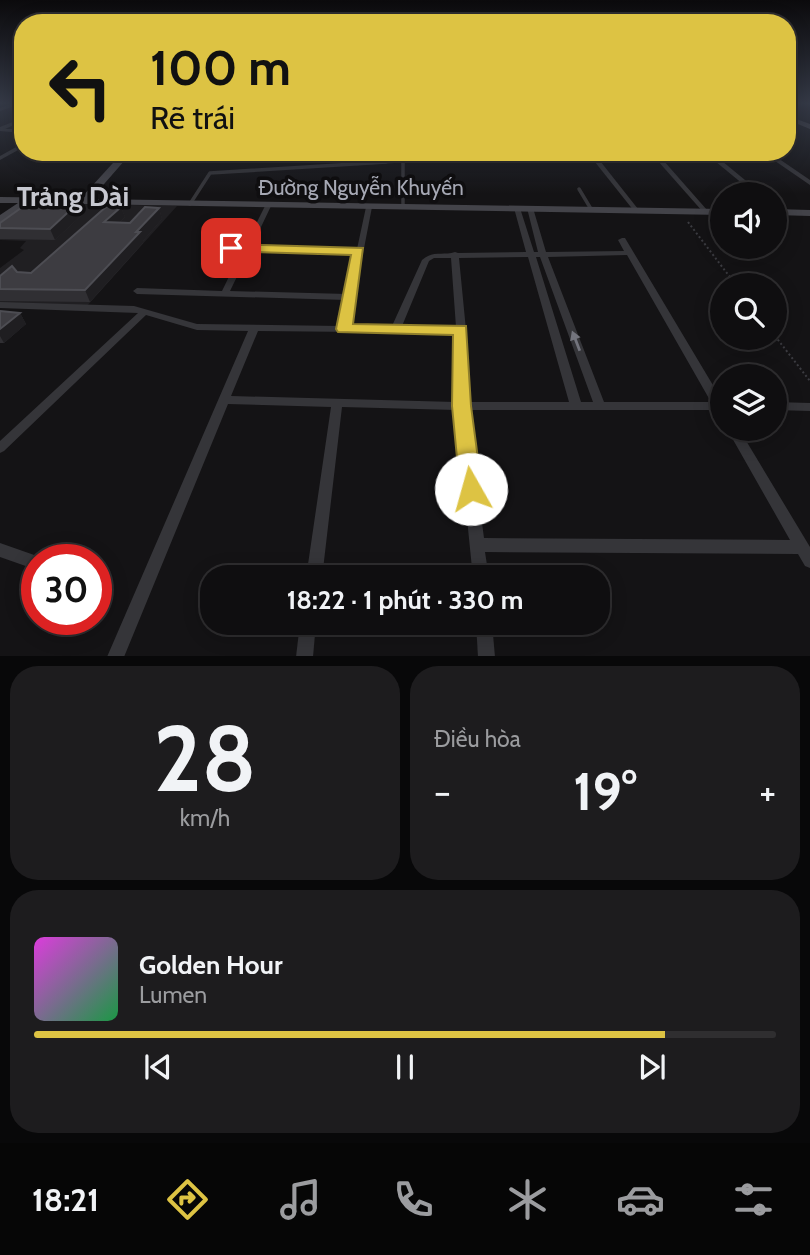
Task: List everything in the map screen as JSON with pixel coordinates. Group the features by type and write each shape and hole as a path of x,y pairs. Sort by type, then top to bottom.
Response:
{"street":[{"path":"83,202 120,161"},
{"path":"597,161 636,210"},
{"path":"661,161 705,211"},
{"path":"718,161 744,182"},
{"path":"778,161 810,183"},
{"name":"Đường Nguyễn Khuyến","path":"0,200 710,211"},
{"path":"0,220 26,202"},
{"path":"225,293 250,248 268,206"},
{"path":"344,329 369,207"},
{"path":"516,208 576,405"},
{"path":"530,208 543,254 600,405"},
{"path":"787,212 810,213"},
{"path":"622,240 710,388"},
{"path":"212,247 358,251"},
{"path":"396,329 426,260 432,256 630,253"},
{"path":"455,254 461,330 461,406 480,565"},
{"path":"137,291 351,297"},
{"path":"0,305 144,312 197,327 461,330"},
{"path":"0,448 144,312"},
{"path":"115,656 254,328"},
{"path":"225,400 461,406 710,408"},
{"path":"316,565 337,403"},
{"path":"787,406 810,407"},
{"path":"740,441 810,561"},
{"path":"478,545 802,547"},
{"path":"0,550 21,557"},
{"path":"304,656 307,635"},
{"path":"485,635 487,656"}],"lane":[{"path":"190,204 210,173 388,161"},
{"path":"403,161 403,207"},
{"path":"579,189 591,209"}],"path":[{"path":"680,211 727,273"},
{"path":"786,350 810,381"}],"shaded area":[{"path":"27,205 177,206 86,307 0,304 0,268 24,250 20,248 26,241 0,240 0,223"}],"building":[{"path":"79,202 50,229 0,228 0,223 28,203"},
{"path":"107,206 121,207 104,222 130,223 145,207 159,208 85,290 0,289 0,276 12,266 17,272 31,273"},
{"path":"0,311 20,313 0,329"}],"district":[{"name":"Trảng Dài","path":"73,196"}],"route":[{"path":"231,248 358,251 344,329 461,330 461,406 471,489"}]}
